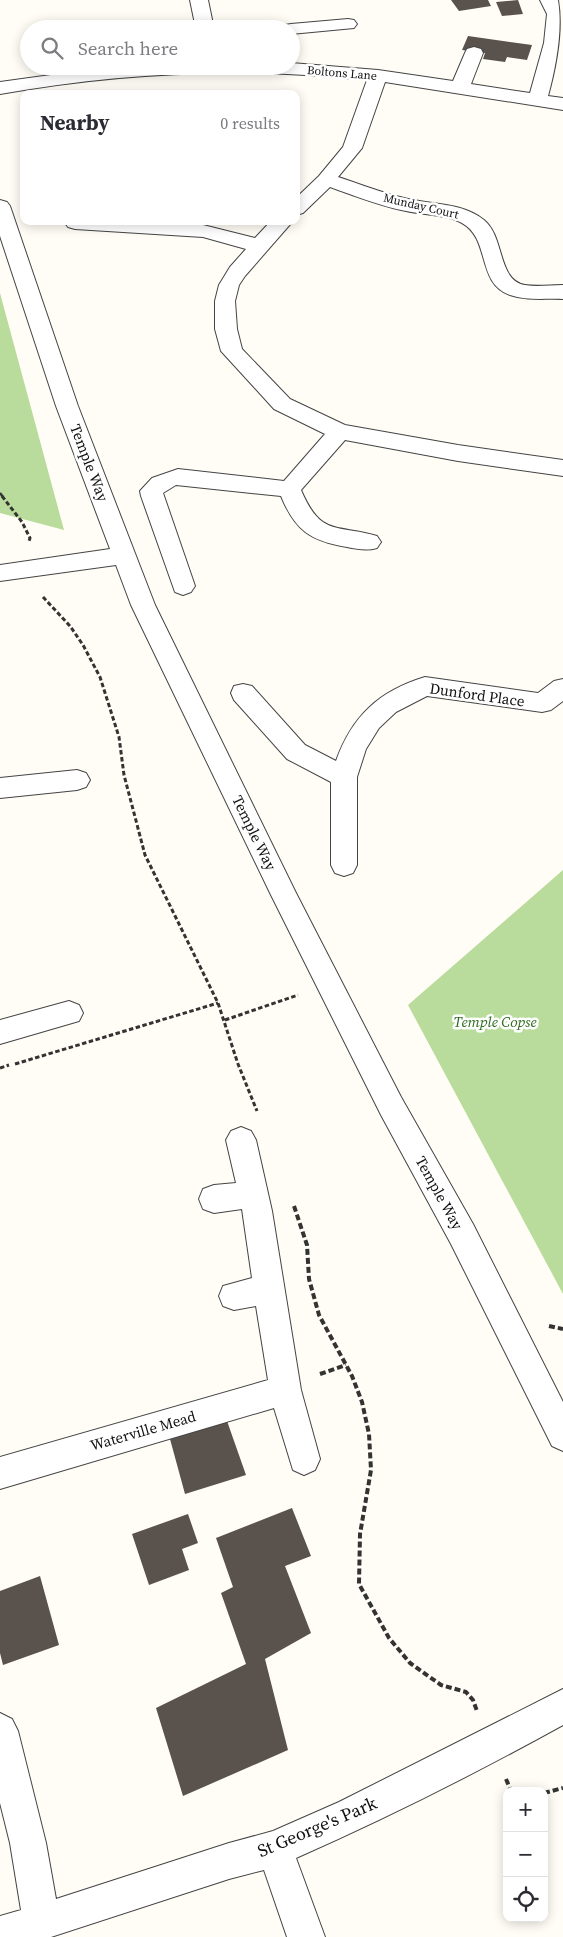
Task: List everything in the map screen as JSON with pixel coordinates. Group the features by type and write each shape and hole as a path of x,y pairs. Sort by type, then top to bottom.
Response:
{"street":[{"path":"200,0 204,20"},
{"path":"537,101 553,43 556,14 549,0"},
{"path":"300,28 348,24"},
{"path":"460,88 474,53"},
{"name":"Boltons Lane","path":"300,70 378,76 563,104"},
{"name":"Boltons Lane","path":"0,88 95,75"},
{"path":"300,205 326,180 352,148 378,76"},
{"name":"Munday Court","path":"326,180 405,205 458,214 470,219 484,231 500,281 518,291 563,292"},
{"name":"Temple Way","path":"0,206 66,406 143,605 284,895 390,1106 462,1234 563,1435"},
{"path":"107,225 203,231 259,246"},
{"path":"279,225 237,272 229,285 225,301 226,330 232,351 250,373 282,404 340,432 458,453 563,468"},
{"path":"289,490 340,432"},
{"path":"183,586 152,496 151,491 154,487 168,479 178,477 289,490"},
{"path":"289,490 302,518 316,531 326,535 369,542"},
{"path":"0,573 124,555"},
{"name":"Dunford Place","path":"344,865 344,777 354,747 370,721 387,705 403,695 425,686 542,703 563,688"},
{"path":"243,693 296,752 344,777"},
{"path":"0,788 77,780"},
{"path":"0,1032 69,1013"},
{"path":"242,1140 253,1194 285,1390 304,1458"},
{"path":"214,1199 253,1194"},
{"path":"234,1296 269,1289"},
{"name":"Waterville Mead","path":"0,1472 285,1390"},
{"name":"St George's Park","path":"0,1935 229,1861 275,1849 352,1815 492,1745 563,1706"},
{"path":"0,1731 28,1843 41,1922"},
{"path":"275,1849 306,1937"}],"path":[{"path":"0,494 22,522 30,538 26,546"},
{"path":"225,1020 303,993"},
{"path":"0,1068 218,1003"},
{"path":"540,1324 563,1329"},
{"path":"505,1778 509,1787"},
{"path":"548,1792 563,1788"}],"green space":[{"path":"0,293 64,530 0,513"},
{"name":"Temple Copse","path":"563,870 563,1294 408,1005"}],"building":[{"path":"451,0 488,0 491,6 459,11"},
{"path":"518,0 523,14 502,16 496,2"},
{"path":"468,36 532,45 527,60 507,57 505,62 483,59 485,53 462,50"},
{"path":"227,1421 246,1475 185,1494 170,1439"},
{"path":"292,1508 311,1556 285,1566 311,1633 265,1659 288,1750 183,1796 156,1708 246,1664 221,1593 233,1587 216,1538"},
{"path":"188,1514 198,1543 182,1549 189,1570 149,1585 132,1534"},
{"path":"40,1576 59,1645 3,1665 0,1653 0,1591"}]}
